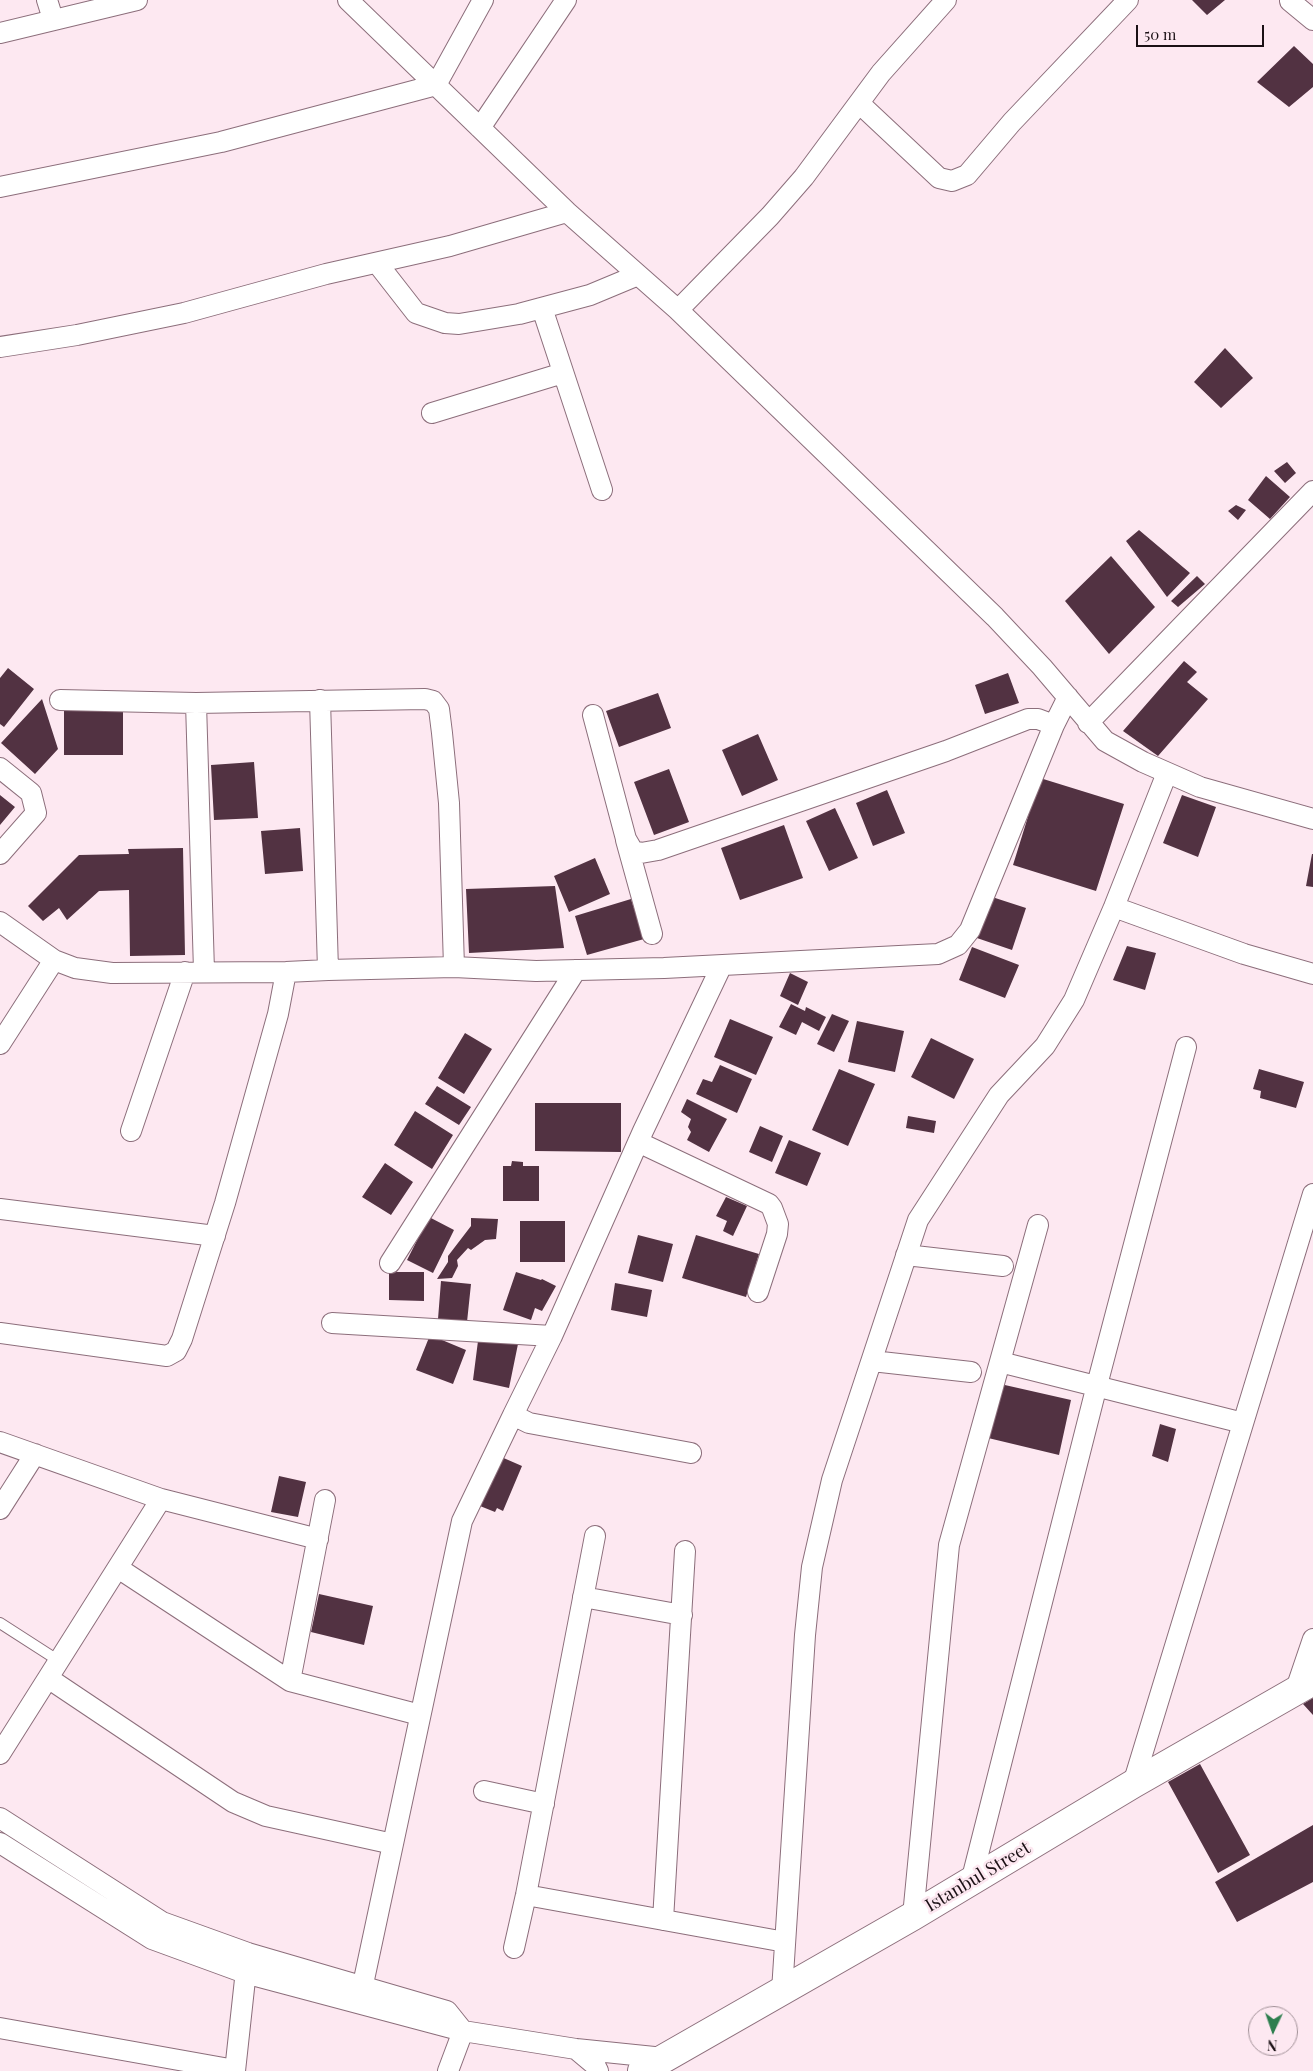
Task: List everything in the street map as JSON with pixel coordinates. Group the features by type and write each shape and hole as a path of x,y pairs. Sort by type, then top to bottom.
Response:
{"street":[{"path":"47,0 53,19"},
{"path":"0,33 137,0"},
{"path":"0,187 222,142 436,85 483,0"},
{"path":"480,128 566,0"},
{"path":"678,310 798,184 881,73 946,0"},
{"path":"859,103 939,178 952,180 967,175 1012,122 1128,0"},
{"path":"1290,0 1313,20"},
{"path":"352,2 567,212 678,310 995,617 1068,697 1105,741 1167,773 1200,787 1313,819"},
{"path":"0,346 77,336 184,313 326,274 450,246 567,212"},
{"path":"377,263 416,312 445,323 459,324 542,308 590,295 638,275"},
{"path":"542,308 602,490"},
{"path":"432,413 563,373"},
{"path":"1088,723 1313,491"},
{"path":"0,922 54,960 75,968 112,973 286,972 454,967 536,971 721,967 938,954 958,945 970,930 1054,725 1068,697"},
{"path":"60,700 196,703 425,699 433,701 439,709 449,803 454,967"},
{"path":"320,700 328,970"},
{"path":"131,1131 194,972 196,703"},
{"path":"593,715 652,934"},
{"path":"626,839 633,851 641,853 650,852 946,751 1028,718 1038,718 1054,725"},
{"path":"0,768 31,793 36,813 0,854"},
{"path":"782,1991 795,1775 812,1567 832,1480 918,1220 993,1103 1045,1046 1074,1000 1114,907 1167,773"},
{"path":"1114,907 1244,954 1313,974"},
{"path":"0,1044 54,960"},
{"path":"361,1995 462,1521 552,1336 638,1142 721,967"},
{"path":"390,1264 576,970"},
{"path":"0,1333 167,1356 176,1351 182,1339 215,1236 278,1014 286,972"},
{"path":"971,1882 1097,1385 1186,1047"},
{"path":"638,1142 769,1204 778,1224 777,1234 758,1292"},
{"path":"1134,1784 1313,1194"},
{"path":"0,1209 215,1236"},
{"path":"913,1916 949,1545 1038,1225"},
{"path":"906,1256 1003,1266"},
{"path":"332,1323 552,1336"},
{"path":"872,1361 971,1372"},
{"path":"1000,1362 1243,1423"},
{"path":"512,1415 529,1423 691,1453"},
{"path":"0,1442 161,1499 318,1539"},
{"path":"0,1509 35,1454"},
{"path":"0,1754 161,1499"},
{"path":"290,1681 325,1500"},
{"path":"514,1948 544,1804 595,1536"},
{"path":"663,1920 685,1551"},
{"path":"118,1568 290,1681 420,1715"},
{"path":"583,1597 682,1615"},
{"path":"1304,1686 1313,1639"},
{"path":"48,1678 233,1802 266,1816 393,1844"},
{"name":"Istanbul Street","path":"653,2065 913,1916 1134,1784 1304,1686"},
{"path":"484,1791 544,1804"},
{"path":"0,1818 162,1922 361,1995"},
{"path":"0,1843 152,1939 245,1973 447,2011 463,2031 576,2049 653,2065"},
{"path":"526,1895 785,1942"},
{"path":"0,2028 235,2070 248,1953"},
{"path":"448,2071 463,2031"},
{"path":"576,2049 596,2065 598,2071"}],"lane":[{"path":"0,1623 59,1660"}],"building":[{"path":"1192,0 1225,0 1207,15"},
{"path":"1294,46 1313,64 1313,87 1289,107 1257,82"},
{"path":"1225,348 1253,378 1221,408 1194,382"},
{"path":"1287,462 1296,473 1285,483 1274,471"},
{"path":"1266,476 1290,497 1270,519 1248,500"},
{"path":"1236,505 1246,510 1238,520 1228,511"},
{"path":"1139,530 1190,573 1167,597 1126,541"},
{"path":"1111,556 1155,607 1109,654 1065,601"},
{"path":"1197,576 1205,584 1178,607 1171,601"},
{"path":"1184,661 1197,672 1187,682 1208,699 1158,756 1123,731"},
{"path":"8,668 34,689 4,727 0,724 0,678"},
{"path":"1008,673 1019,703 985,714 975,685"},
{"path":"658,693 671,728 619,747 606,711"},
{"path":"42,699 58,749 35,774 1,743"},
{"path":"64,710 123,710 123,755 64,755"},
{"path":"758,734 778,780 742,796 722,750"},
{"path":"254,762 258,818 214,820 211,765"},
{"path":"669,769 689,822 654,835 634,782"},
{"path":"1040,778 1124,804 1096,891 1013,865"},
{"path":"887,790 905,833 873,846 856,803"},
{"path":"0,795 15,807 0,825"},
{"path":"1182,795 1216,807 1198,857 1163,843"},
{"path":"835,808 858,858 829,871 806,821"},
{"path":"784,825 803,878 740,900 721,848"},
{"path":"300,828 303,871 265,874 261,831"},
{"path":"183,848 185,955 130,956 129,890 99,891 67,920 59,908 43,921 28,906 79,855 129,854 128,849"},
{"path":"1313,854 1313,887 1306,886"},
{"path":"595,858 610,894 569,912 554,876"},
{"path":"555,886 564,948 469,953 466,889"},
{"path":"989,896 1026,908 1012,950 974,937"},
{"path":"631,899 644,939 587,955 575,916"},
{"path":"1127,946 1156,953 1145,990 1113,980"},
{"path":"972,947 1019,965 1005,998 959,980"},
{"path":"790,973 808,982 798,1005 780,996"},
{"path":"791,1004 805,1011 806,1007 826,1017 819,1031 802,1022 796,1035 779,1027"},
{"path":"832,1014 849,1021 834,1052 817,1044"},
{"path":"730,1019 773,1037 756,1075 714,1057"},
{"path":"857,1021 904,1031 895,1072 848,1062"},
{"path":"465,1033 492,1049 464,1094 438,1078"},
{"path":"931,1038 974,1059 954,1099 911,1077"},
{"path":"720,1065 752,1079 737,1113 696,1094 703,1079 712,1082"},
{"path":"839,1069 875,1084 848,1146 812,1130"},
{"path":"1259,1069 1304,1082 1296,1108 1260,1098 1261,1091 1253,1089"},
{"path":"437,1086 471,1107 459,1125 425,1104"},
{"path":"687,1099 727,1119 709,1152 687,1140 691,1132 688,1127 691,1119 681,1112"},
{"path":"535,1103 621,1103 621,1152 535,1151"},
{"path":"415,1111 453,1135 432,1169 394,1145"},
{"path":"908,1116 936,1121 934,1133 906,1128"},
{"path":"760,1126 783,1136 772,1162 749,1152"},
{"path":"789,1140 821,1153 807,1186 775,1173"},
{"path":"512,1161 523,1162 523,1166 539,1166 539,1201 503,1201 503,1166 511,1166"},
{"path":"385,1163 413,1182 391,1215 362,1197"},
{"path":"726,1197 747,1206 733,1236 723,1231 727,1221 716,1216"},
{"path":"429,1217 454,1230 433,1273 407,1260"},
{"path":"471,1218 498,1219 496,1239 485,1240 471,1250 468,1248 457,1260 458,1266 452,1278 437,1279 448,1262 448,1256 471,1226"},
{"path":"520,1221 565,1221 565,1262 520,1262"},
{"path":"638,1235 673,1244 663,1282 628,1273"},
{"path":"696,1235 759,1254 746,1297 682,1278"},
{"path":"389,1272 424,1272 424,1301 389,1300"},
{"path":"516,1272 542,1279 556,1286 542,1311 535,1308 531,1320 503,1310"},
{"path":"441,1281 471,1284 467,1322 438,1319"},
{"path":"615,1283 652,1290 647,1317 611,1310"},
{"path":"430,1335 466,1350 453,1384 416,1370"},
{"path":"478,1341 518,1344 509,1388 473,1380"},
{"path":"996,1383 1071,1400 1059,1455 984,1437"},
{"path":"1160,1424 1176,1429 1168,1462 1152,1456"},
{"path":"499,1456 522,1466 503,1511 497,1508 495,1512 480,1506"},
{"path":"279,1476 306,1482 298,1517 271,1512"},
{"path":"319,1594 373,1606 364,1645 311,1632"},
{"path":"1313,1698 1313,1715 1303,1704"},
{"path":"1200,1764 1250,1855 1218,1873 1168,1782"},
{"path":"1313,1825 1313,1882 1237,1922 1215,1882"}]}
